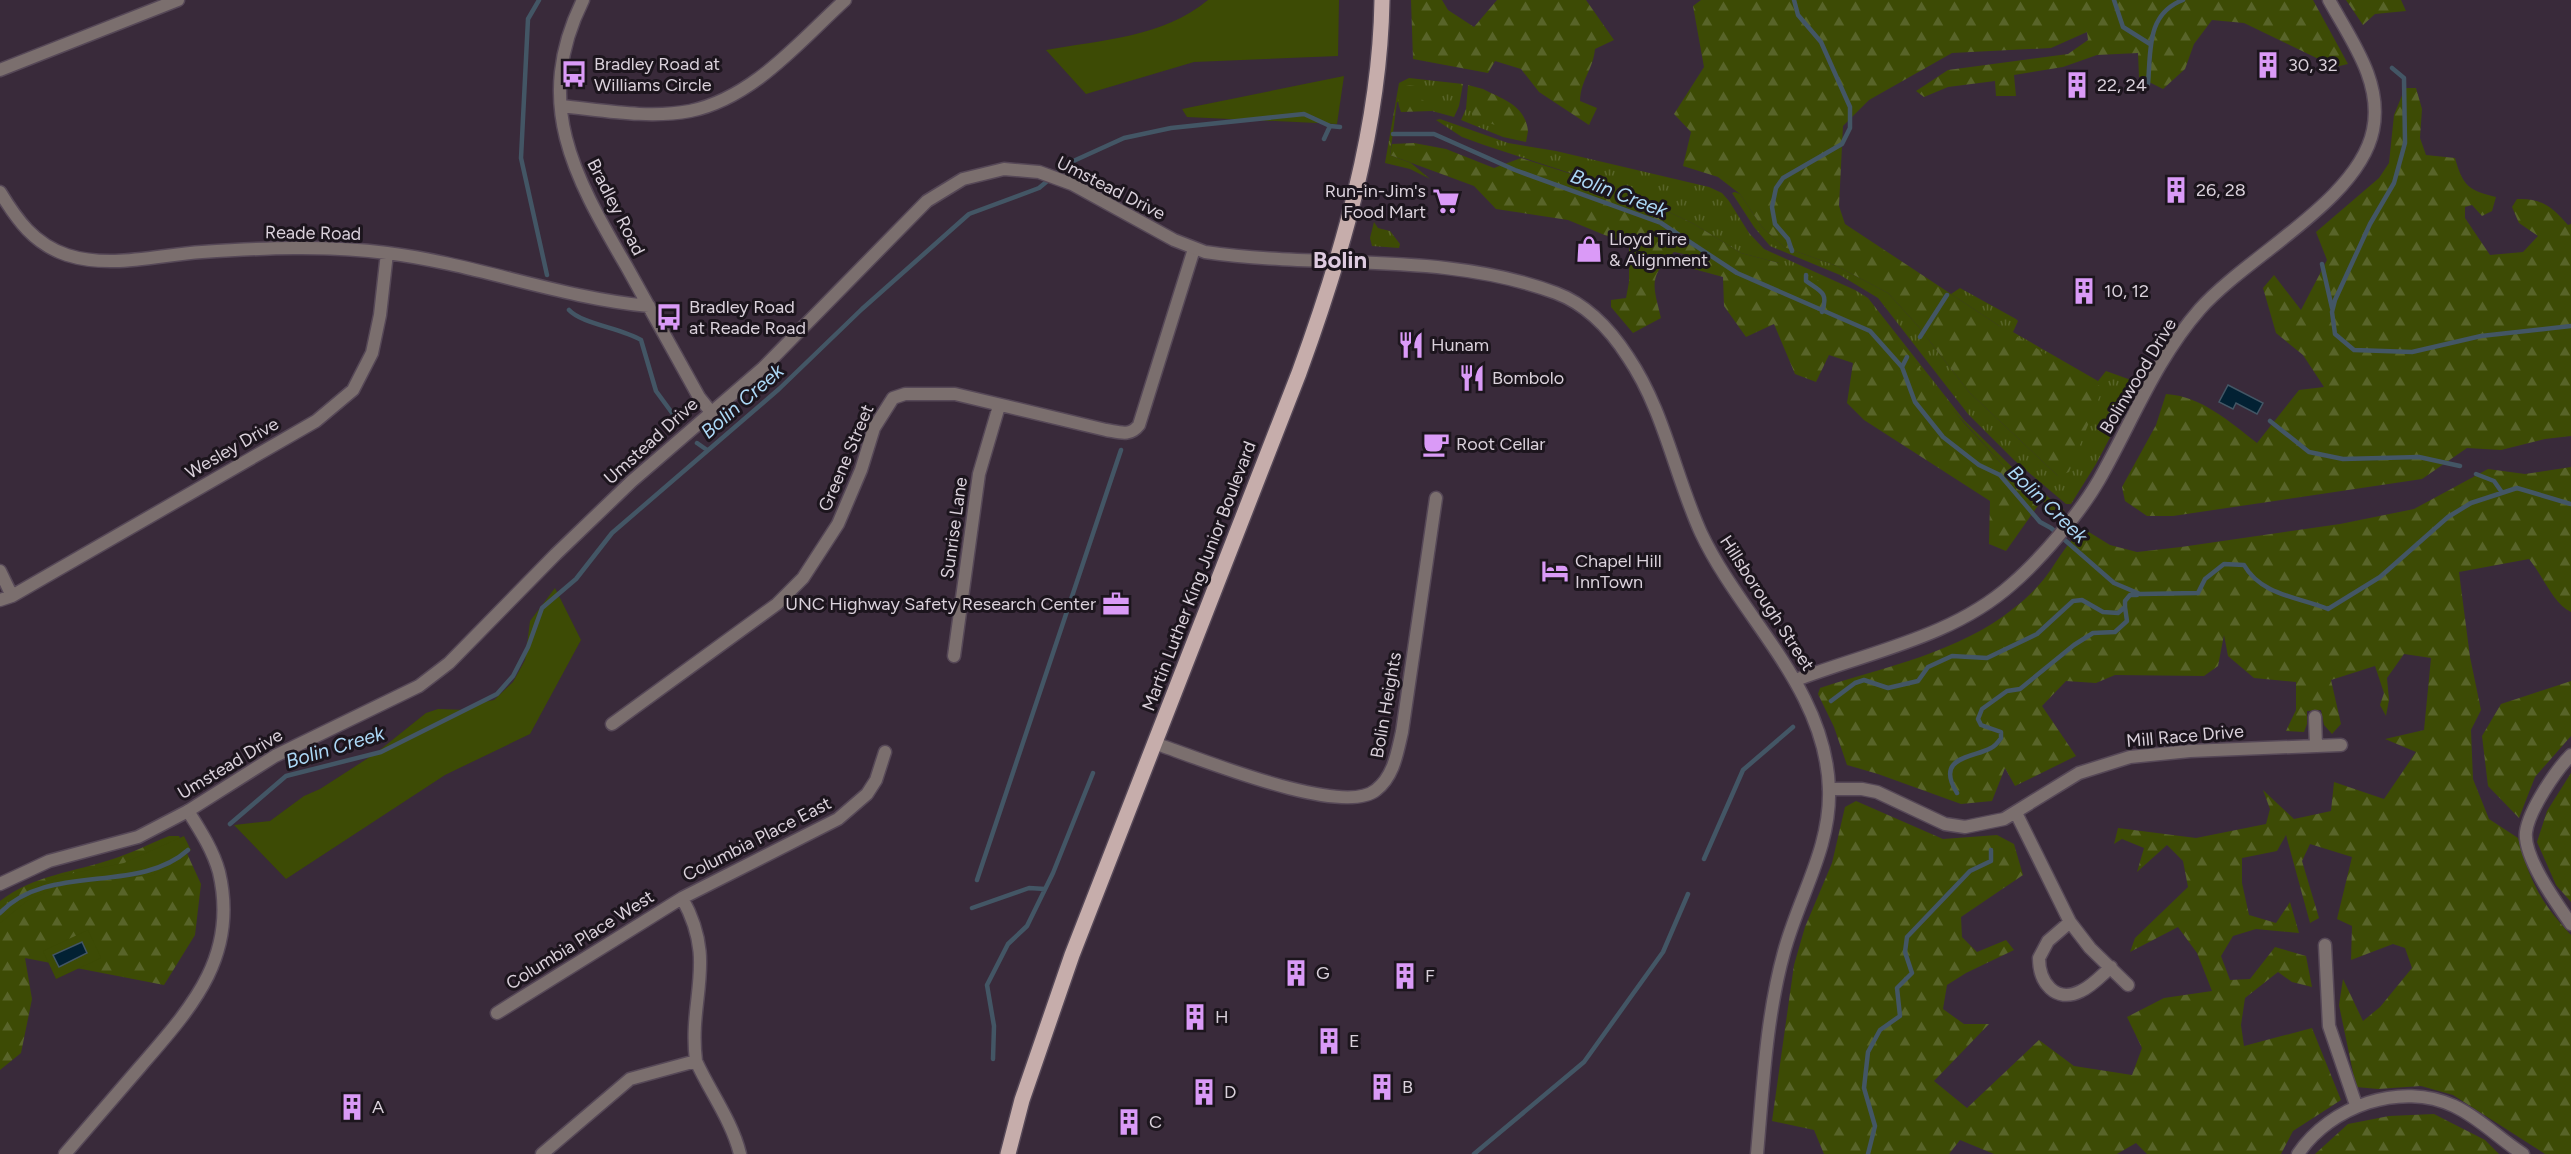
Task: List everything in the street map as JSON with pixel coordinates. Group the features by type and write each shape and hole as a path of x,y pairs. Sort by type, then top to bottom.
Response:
{"main road":[{"name":"Martin Luther King Junior Boulevard","path":"1008,1154 1022,1100 1054,1001 1299,373 1337,262 1371,109 1382,0"}],"street":[{"path":"0,70 178,0"},
{"name":"Bradley Road","path":"583,0 568,38 561,106 564,135 576,174 699,397 711,412"},
{"path":"561,106 665,114 690,111 724,99 755,82 845,0"},
{"name":"Bolinwood Drive","path":"1796,680 1955,622 1986,604 2013,584 2063,529 2099,481 2151,381 2171,348 2201,309 2336,192 2349,177 2367,147 2373,130 2376,109 2372,87 2357,47 2329,0"},
{"name":"Umstead Drive","path":"0,884 49,861 138,837 188,811 275,756 419,686 449,663 556,554 762,368 927,201 963,179 984,172 1022,169 1072,184 1194,249 1237,255 1337,262"},
{"name":"Reade Road","path":"0,192 13,214 45,247 90,260 112,261 200,252 312,248 387,253 453,265 592,298 649,306"},
{"name":"Greene Street","path":"612,724 777,604 803,578 838,524 861,470 874,428 893,398 905,394 955,394 1106,430 1128,434 1134,432 1139,425 1194,249"},
{"name":"Wesley Drive","path":"0,600 12,596 316,421 353,390 372,353 380,315 387,253"},
{"name":"Hillsborough Street","path":"1337,262 1435,267 1495,276 1557,293 1593,314 1605,326 1638,373 1656,411 1692,512 1712,554 1796,680 1817,733 1829,789 1825,839 1793,922 1774,996 1757,1154"},
{"name":"Sunrise Lane","path":"954,656 979,474 999,406"},
{"name":"Bolin Heights","path":"1154,744 1301,792 1344,799 1375,792 1393,770 1402,732 1436,498"},
{"path":"0,571 12,596"},
{"path":"2315,717 2316,746"},
{"name":"Mill Race Drive","path":"1829,789 1862,789 1877,792 1927,817 1955,826 1983,825 2016,813 2079,773 2130,757 2182,751 2341,745"},
{"name":"Columbia Place East","path":"682,898 838,819 867,794 876,780 885,752"},
{"path":"2571,755 2547,788 2526,832 2529,849 2538,870 2571,924"},
{"path":"65,1154 189,1011 208,977 223,922 221,884 211,849 188,811"},
{"path":"2016,813 2070,922 2090,948 2128,985"},
{"path":"682,898 698,930 700,948 699,996 694,1028 696,1061 726,1118 740,1154"},
{"name":"Columbia Place West","path":"497,1013 682,898"},
{"path":"2070,922 2048,941 2038,958 2042,980 2050,990 2061,995 2083,990 2111,967"},
{"path":"2325,945 2329,1026 2356,1105"},
{"path":"542,1154 630,1079 696,1061"},
{"path":"2298,1154 2307,1142 2356,1105 2399,1097 2432,1098 2473,1116 2523,1154"}],"green space":[{"path":"1208,0 1339,0 1338,56 1194,62 1086,94 1046,50 1110,40 1152,29 1172,22"},
{"path":"1411,0 1442,0 1448,10 1474,27 1497,0 1586,0 1614,40 1595,49 1582,87 1580,101 1597,108 1589,125 1539,92 1521,69 1495,61 1488,73 1413,59"},
{"path":"1701,0 2313,0 2348,64 2335,67 2244,23 2212,20 2194,44 2185,69 2163,89 2139,77 2138,53 2097,55 2063,67 2014,75 2016,96 1996,96 1995,81 1948,87 1924,97 1916,91 1948,70 2068,54 2088,40 2087,32 2051,48 1952,53 1869,100 1843,126 1839,206 1845,224 2001,327 2103,388 2069,472 2058,476 1969,392 1918,326 1888,293 1837,266 1784,247 1762,227 1740,194 1718,177 1683,166 1691,132 1674,114 1704,67 1693,6"},
{"path":"2346,0 2401,0 2406,11 2375,14 2363,25"},
{"path":"1344,76 1337,124 1187,117 1182,109"},
{"path":"1409,78 1463,84 1459,106 1454,117 1432,111 1434,107 1397,102 1390,155 1411,163 1430,179 1410,169 1385,163 1399,83"},
{"path":"1468,85 1483,89 1510,130 1528,131 1526,142 1503,137 1461,120 1466,109"},
{"path":"1415,86 1421,95 1419,98 1435,107 1432,111 1401,112 1398,102 1399,93 1402,87"},
{"path":"2405,88 2416,88 2422,109 2420,138 2426,155 2455,158 2461,175 2468,185 2479,192 2496,197 2492,211 2482,216 2472,205 2465,207 2465,218 2490,255 2523,252 2538,236 2519,223 2512,207 2517,199 2540,202 2557,213 2568,225 2571,224 2571,436 2545,439 2501,450 2467,448 2422,479 2173,516 2147,516 2125,501 2122,487 2156,425 2166,394 2203,405 2257,443 2299,390 2324,387 2303,355 2276,333 2263,288 2274,275 2301,310 2327,260 2316,232 2379,178 2389,163 2394,115"},
{"path":"1483,89 1506,100 1518,109 1523,115 1528,131 1510,131 1472,116 1472,101"},
{"path":"1440,119 1508,143 1556,151 1709,187 1722,193 1749,233 1764,249 1868,298 1964,420 2012,467 2064,510 2065,514 2056,520 2047,505 2003,465 1932,387 1779,263 1741,253 1694,224 1625,191 1462,137 1436,120"},
{"path":"1414,143 1446,149 1494,168 1521,158 1625,191 1694,224 1741,253 1779,263 1846,293 1874,313 1964,423 2003,465 2042,500 2006,551 1989,544 1990,501 1864,420 1847,403 1853,363 1829,355 1816,382 1795,374 1774,324 1746,337 1724,306 1723,277 1690,268 1689,255 1674,252 1656,275 1655,289 1661,318 1633,333 1611,307 1611,300 1626,298 1629,282 1629,245 1568,220 1496,209 1474,186 1390,155 1392,144"},
{"path":"1732,193 1740,194 1762,227 1784,247 1837,266 1888,293 1918,326 1969,392 2058,476 2001,327 1951,294 1960,288 2016,319 2018,321 2013,332 2098,381 2106,371 2131,380 2135,390 2096,464 2071,504 2066,504 2014,460 1968,414 1878,298 1840,275 1770,246 1754,227"},
{"path":"1374,222 1378,228 1390,231 1400,244 1399,248 1372,246 1370,238"},
{"path":"2571,467 2571,612 2553,596 2529,559 2459,572 2470,657 2481,710 2471,730 2473,779 2489,819 2518,838 2537,890 2571,935 2571,1154 2545,1154 2453,1095 2421,1086 2378,1089 2356,1087 2339,1005 2343,979 2363,1021 2380,1007 2412,968 2405,948 2393,944 2351,960 2352,926 2337,919 2352,857 2310,844 2302,861 2319,918 2310,923 2286,835 2277,851 2242,858 2242,883 2249,915 2276,923 2290,902 2299,933 2256,929 2233,936 2221,956 2230,980 2250,979 2275,947 2306,956 2312,987 2292,982 2278,972 2245,998 2241,1025 2244,1046 2312,1028 2341,1100 2293,1131 2281,1154 2147,1154 2136,1143 2117,1154 1994,1154 1960,1140 1949,1154 1824,1154 1814,1130 1772,1121 1794,965 1805,927 1832,863 1845,807 1856,801 1943,839 1997,835 2014,844 2023,875 1961,917 1962,937 1977,952 2006,940 2014,950 1966,973 1947,985 1943,1009 1964,1024 1989,1024 1934,1081 1967,1108 2039,1040 2074,1066 2132,1075 2142,1048 2127,1017 2164,998 2212,991 2197,953 2178,927 2130,952 2135,938 2188,887 2183,861 2167,845 2137,872 2144,848 2122,839 2114,844 2118,828 2196,838 2266,824 2270,809 2263,790 2294,819 2331,811 2334,782 2384,799 2416,752 2385,739 2424,730 2431,658 2404,654 2387,678 2389,700 2386,716 2380,705 2384,693 2375,666 2331,680 2341,724 2332,734 2324,725 2321,710 2307,711 2307,724 2304,732 2286,731 2296,710 2296,682 2254,678 2228,656 2224,635 2218,666 2204,676 2115,675 2096,683 2066,681 2042,706 2076,756 2015,786 2005,768 1992,801 1961,804 1847,765 1834,727 1818,694 1820,688 1921,657 1970,636 1993,623 2032,593 2068,544 2084,529 2110,545 2137,552 2181,547 2340,524 2414,509 2488,469 2525,474"},
{"path":"555,588 581,640 530,734 445,775 286,879 234,825 270,821 304,796 320,789 376,753 426,713 438,709 468,710 478,703 494,700 513,682 525,660 530,621"},
{"path":"2571,681 2571,736 2535,777 2519,818 2488,786 2482,736 2501,704"},
{"path":"2571,773 2571,902 2556,885 2537,842 2547,811"},
{"path":"169,836 179,836 201,884 195,935 164,985 25,958 32,999 21,1053 0,1070 0,901 13,892 40,880 113,859"},
{"path":"184,836 191,850 153,875 61,885 27,901 0,923 0,907 59,876 124,863"},
{"path":"88,930 101,958 56,979 43,951"},
{"path":"2434,1114 2485,1140 2499,1154 2315,1154 2348,1124 2389,1116"}],"water":[{"path":"2228,385 2263,403 2257,414 2236,403 2233,409 2219,402"},
{"path":"82,942 87,953 59,967 53,955"}],"waterway":[{"path":"539,0 528,19 521,158 547,275"},
{"path":"1792,251 1788,239 1775,224 1772,207 1776,188 1783,178 1842,144 1850,128 1850,107 1821,42 1798,15 1794,0"},
{"path":"2114,0 2123,27 2150,44"},
{"path":"2148,84 2151,47 2156,24 2162,14 2183,0"},
{"path":"2392,68 2404,78 2405,143 2394,183 2370,224 2335,300 2332,312 2335,334 2354,350 2412,352 2481,336 2571,326"},
{"name":"Bolin Creek","path":"230,824 286,776 381,752 497,694 513,676 528,647 542,608 576,579 612,533 779,389 862,309 969,214 1039,188 1069,163 1124,138 1171,128 1304,114 1330,126 1340,127"},
{"path":"1324,139 1330,126"},
{"name":"Bolin Creek","path":"1393,134 1434,134 1515,170 1661,223 1737,273 1870,331 1902,367 1915,402 1943,437 1979,465 2000,475 2040,522 2051,528 2114,583 2140,594 2198,593 2205,579 2224,564 2244,565 2251,575 2270,589 2328,609 2380,577 2448,517 2471,503 2517,488 2571,504"},
{"path":"2322,264 2332,308"},
{"path":"1806,275 1806,281 1824,296 1822,312"},
{"path":"1920,337 1947,295"},
{"path":"569,310 583,319 641,340 656,391 678,421"},
{"path":"1902,367 1907,357"},
{"path":"2270,421 2309,452 2343,459 2419,457 2460,466"},
{"path":"697,443 707,450"},
{"path":"977,880 1121,450"},
{"path":"2476,474 2494,481 2501,491"},
{"path":"1831,701 1855,683 1864,680 1888,688 1918,681 1928,667 1952,656 1987,658 2037,634 2073,601 2082,600 2103,612 2118,613 2125,607 2125,601 2130,595 2137,595"},
{"path":"1957,793 1951,781 1950,772 1953,765 1959,760 1991,748 2001,738 2001,732 1981,725 1978,719 1982,709 2007,691 2020,689 2074,645 2093,633 2115,632 2127,621 2125,607"},
{"path":"1704,859 1743,770 1793,727"},
{"path":"993,1059 994,1026 987,985 1008,944 1027,926 1053,873 1093,773"},
{"name":"Bolin Creek","path":"0,913 20,897 43,888 144,872 168,864 188,850"},
{"path":"1868,1154 1875,1126 1864,1088 1868,1052 1880,1030 1900,1016 1897,988 1912,973 1905,952 1907,937 1970,871 1991,861 1991,850"},
{"path":"972,908 1029,888 1045,889"},
{"path":"1474,1154 1584,1062 1663,952 1688,894"}],"place":[{"name":"30, 32","path":"2268,65"},
{"name":"Bradley Road at Williams Circle","path":"574,74"},
{"name":"22, 24","path":"2077,85"},
{"name":"26, 28","path":"2176,190"},
{"name":"Run-in-Jim's Food Mart","path":"1446,201"},
{"name":"Lloyd Tire & Alignment","path":"1589,249"},
{"name":"10, 12","path":"2084,291"},
{"name":"Bradley Road at Reade Road","path":"669,317"},
{"name":"Hunam","path":"1411,345"},
{"name":"Bombolo","path":"1472,378"},
{"name":"Root Cellar","path":"1436,444"},
{"name":"Chapel Hill InnTown","path":"1555,571"},
{"name":"UNC Highway Safety Research Center","path":"1116,604"},
{"name":"G","path":"1296,973"},
{"name":"F","path":"1405,976"},
{"name":"H","path":"1195,1017"},
{"name":"E","path":"1329,1041"},
{"name":"B","path":"1382,1087"},
{"name":"D","path":"1204,1092"},
{"name":"A","path":"352,1107"},
{"name":"C","path":"1129,1122"}],"district":[{"name":"Bolin","path":"1340,259"}]}
